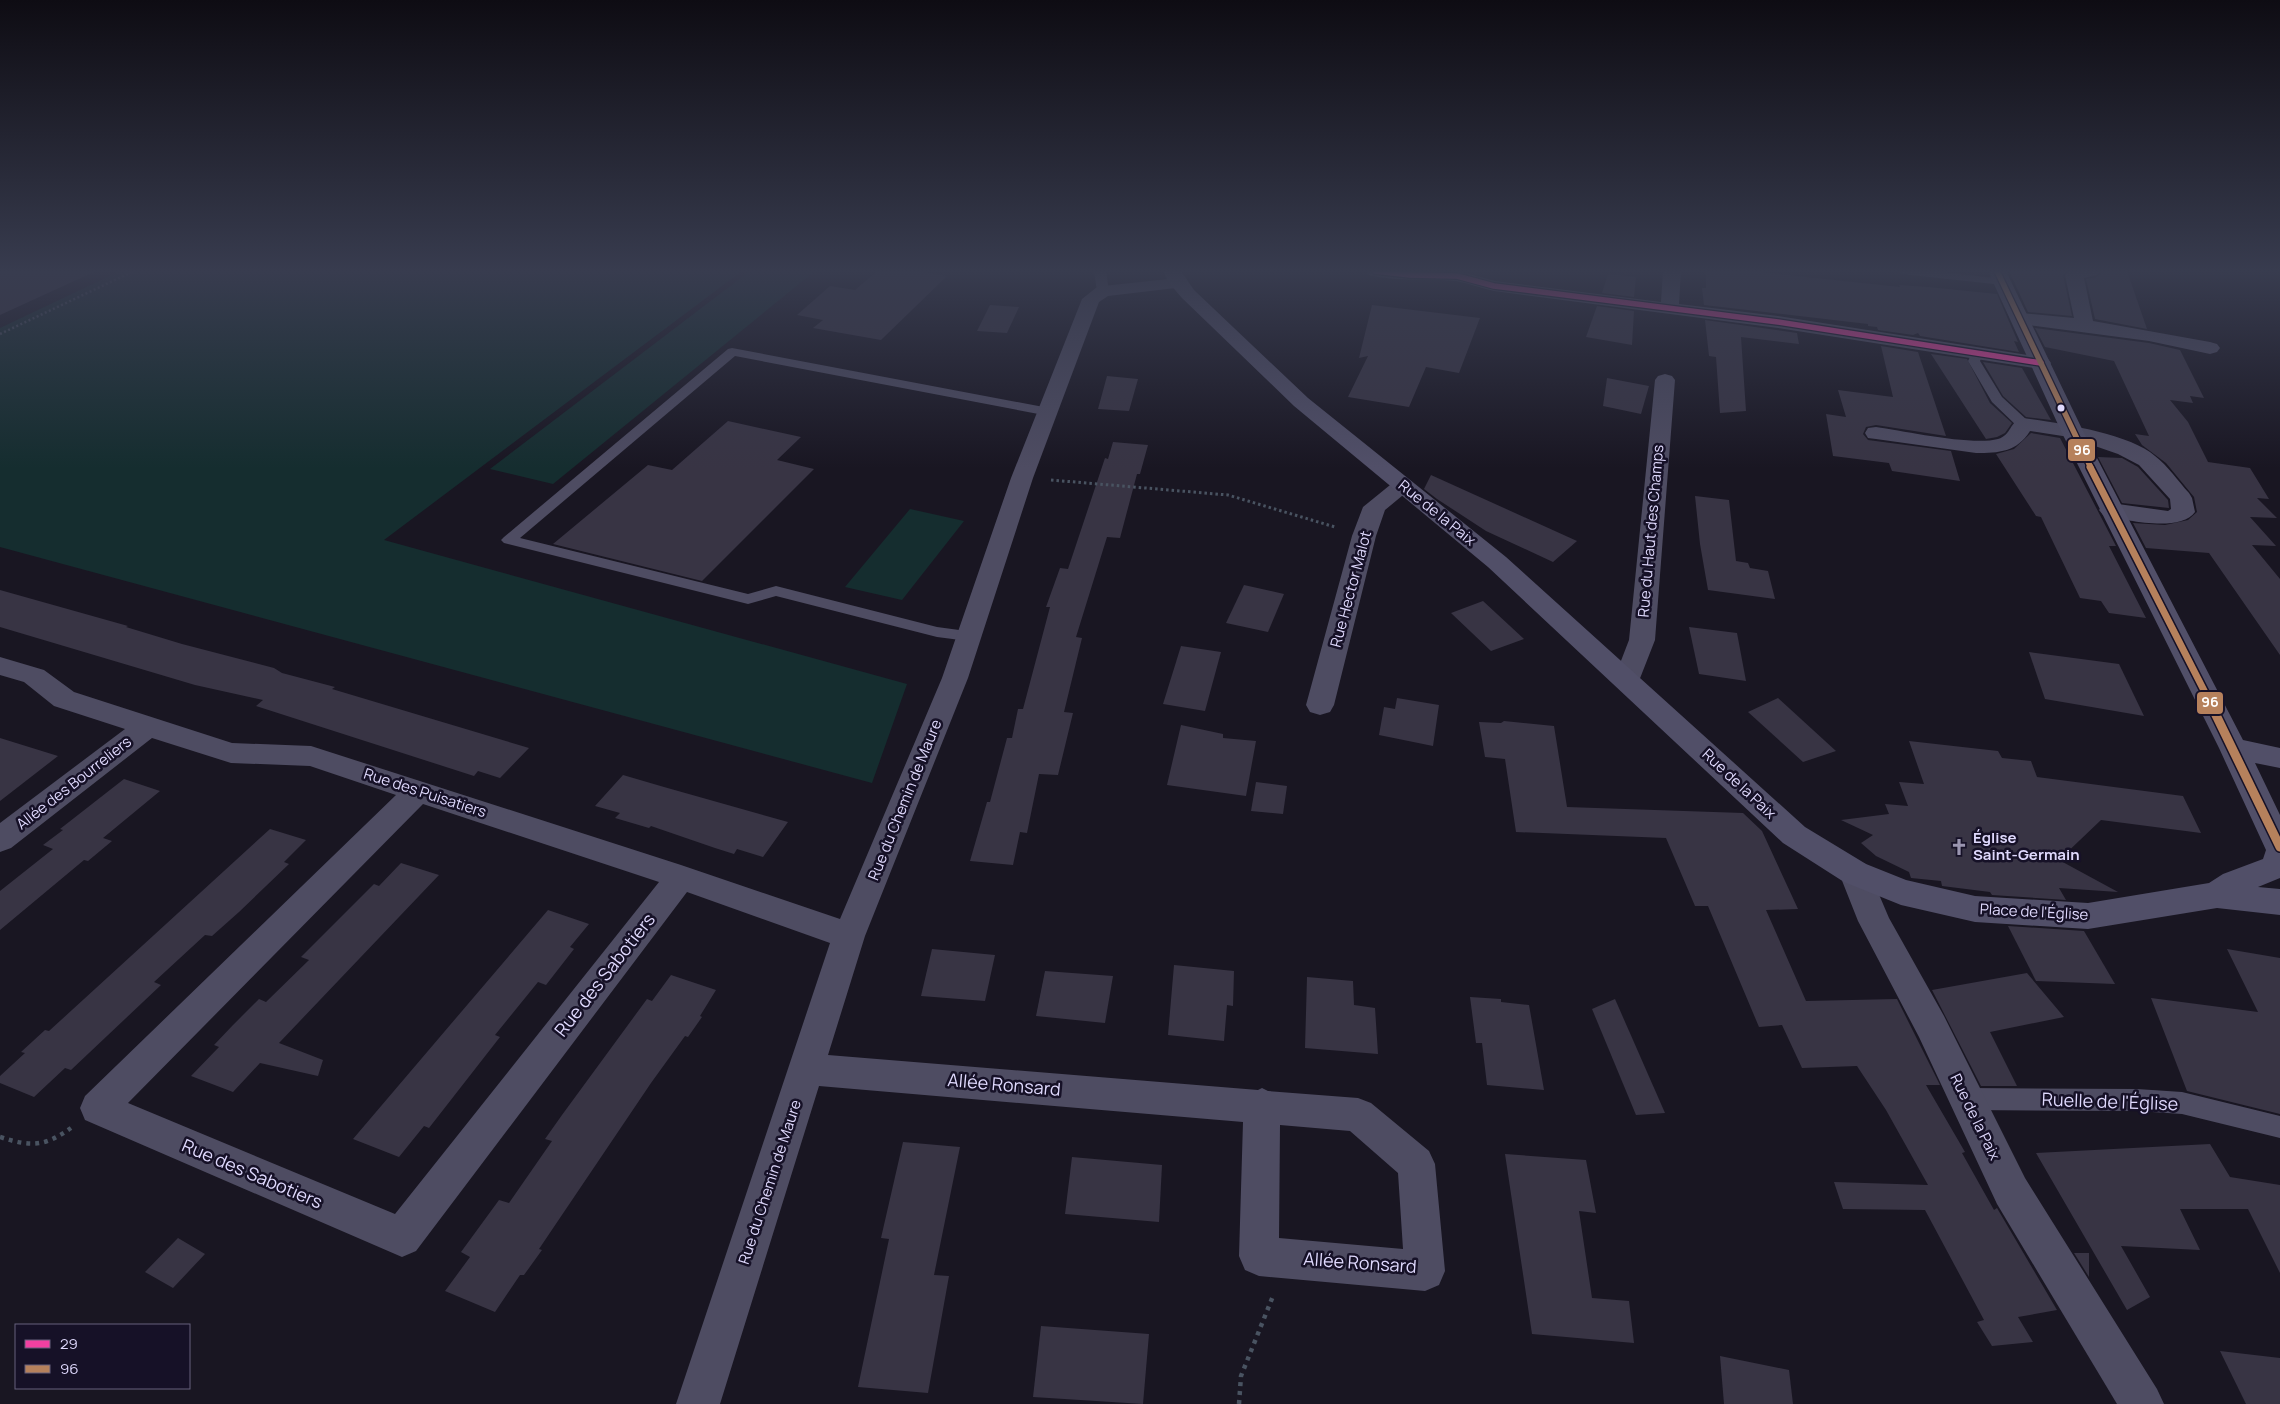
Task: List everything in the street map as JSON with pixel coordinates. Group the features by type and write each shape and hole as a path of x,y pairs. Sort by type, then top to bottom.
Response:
{"street":[{"name":"Rue du Chemin de Maure","path":"698,1404 849,936 955,678 1022,478 1077,337"},
{"name":"Rue de la Paix","path":"1235,337 1302,402 1497,562 1794,835 1855,873 1874,921 1932,1027 2011,1191 2142,1404"},
{"path":"1868,337 2041,363"},
{"path":"2029,337 2072,431 2233,748 2280,847"},
{"path":"2156,337 2210,348"},
{"name":"Rue du Haut des Champs","path":"1627,680 1642,640 1664,380"},
{"path":"1876,433 1984,447 2004,445 2015,439 2023,424 2072,431 2126,449 2147,460 2181,498 2183,512 2172,518 2111,510"},
{"name":"Rue Hector Malot","path":"1320,705 1364,536 1375,507 1403,486"},
{"name":"Rue des Puisatiers","path":"0,666 34,676 64,699 231,753 312,756 681,877 849,936"},
{"name":"Allée des Bourreliers","path":"0,840 148,726"},
{"path":"2233,748 2280,758"},
{"path":"98,1108 418,791"},
{"name":"Place de l'Église","path":"2218,895 2234,883 2274,868 2280,854"},
{"name":"Place de l'Église","path":"1855,873 1901,892 1975,910 2088,916 2218,895 2280,902"},
{"name":"Rue des Sabotiers","path":"98,1108 402,1237 681,877"},
{"name":"Allée Ronsard","path":"807,1069 1262,1105 1358,1115 1416,1164 1425,1271 1259,1256 1262,1105"}],"lane":[{"path":"968,636 937,632 776,592 748,599 508,540 732,352 1049,412"},
{"path":"1977,354 1974,361 1997,399 2023,424"},
{"name":"Ruelle de l'Église","path":"1966,1100 2137,1100 2182,1103 2280,1127"}],"path":[{"path":"1022,478 1228,495 1364,536"},
{"path":"0,1137 26,1145 47,1144 98,1108"},
{"path":"1239,1404 1241,1376 1287,1258"}],"green space":[{"path":"0,337 655,337 384,540 907,684 872,783 0,547"},
{"path":"664,337 734,337 553,484 490,469"},
{"path":"910,509 964,521 902,600 845,587"}],"building":[{"path":"861,337 885,337 881,340"},
{"path":"1364,337 1473,337 1459,373 1426,367 1409,407 1348,397 1368,356 1359,358"},
{"path":"1586,337 1632,337 1632,345"},
{"path":"1707,337 1798,337 1799,344 1741,337 1746,411 1720,413 1716,357 1709,356"},
{"path":"1923,337 2016,337 2018,342 2014,341 2019,352"},
{"path":"2039,337 2100,337 2149,343 2180,350 2204,398 2190,396 2193,403 2170,400 2188,422 2208,462 2250,468 2269,499 2257,498 2277,518 2250,517 2276,546 2252,545 2280,579 2280,655 2209,553 2146,548 2133,523 2165,525 2188,520 2197,512 2194,497 2166,463 2142,445 2135,434 2149,436 2114,361 2045,347"},
{"path":"1881,346 1918,352 1946,436 1876,425 1866,427 1863,434 1868,440 1951,451 1960,481 1892,471 1889,463 1833,456 1826,414 1846,417 1838,390 1893,397"},
{"path":"1931,354 1967,359 1990,403 2012,423 2005,433 1986,439"},
{"path":"1983,362 2022,368 2051,420 2026,417 2003,396"},
{"path":"1107,376 1138,379 1129,411 1098,409"},
{"path":"1607,378 1649,386 1641,414 1603,406"},
{"path":"728,421 801,437 777,460 814,469 702,581 553,544 648,465 672,470"},
{"path":"2031,433 2060,438 2116,546 2109,546 2146,618 2109,613 2101,601 2080,598 2041,517 2036,516 1996,454 2014,449"},
{"path":"1113,442 1148,445 1140,474 1137,474 1120,538 1107,537 1076,637 1082,638 1064,712 1073,713 1058,775 1039,774 1027,833 1020,832 1013,865 970,861 987,802 990,802 1007,738 1012,738 1018,709 1023,709 1050,607 1046,607 1060,568 1068,569 1105,458 1108,459"},
{"path":"2098,457 2122,458 2138,467 2168,500 2169,508 2122,503"},
{"path":"1431,475 1577,541 1553,562 1486,531 1437,499 1424,489"},
{"path":"1695,496 1729,500 1736,561 1748,563 1750,568 1768,571 1775,599 1708,590 1700,544"},
{"path":"1244,585 1284,594 1268,632 1226,623"},
{"path":"0,590 128,626 126,627 182,644 274,668 282,673 335,687 332,689 529,748 500,778 478,771 474,776 256,706 263,700 195,685 0,627"},
{"path":"1483,601 1524,639 1491,651 1451,613"},
{"path":"1689,627 1737,633 1746,681 1699,674"},
{"path":"1181,646 1221,652 1205,711 1163,704"},
{"path":"2029,652 2119,664 2144,716 2045,699"},
{"path":"1397,698 1439,705 1433,746 1379,735 1384,707 1395,709"},
{"path":"1778,698 1836,751 1803,762 1748,712"},
{"path":"1504,721 1554,726 1567,807 1743,813 1762,831 1798,909 1766,910 1806,1001 1897,999 1940,1085 1926,1085 1965,1152 1962,1153 1994,1210 1997,1208 2057,1310 2018,1317 2033,1342 1992,1346 1977,1322 1984,1320 1925,1210 1843,1209 1834,1182 1928,1185 1886,1110 1857,1066 1802,1068 1782,1025 1759,1027 1708,906 1695,906 1666,838 1516,832 1505,759 1485,757 1479,722 1501,723"},
{"path":"1181,725 1223,734 1223,738 1256,741 1246,796 1167,785"},
{"path":"0,738 58,756 0,801"},
{"path":"1909,741 1998,751 2002,758 2031,761 2037,777 2183,796 2201,833 2101,820 2059,860 2118,892 2059,888 2066,900 1992,895 1990,892 1942,886 1941,881 1911,878 1909,872 1876,856 1861,843 1873,835 1841,820 1889,814 1885,804 1908,806 1899,782 1924,784"},
{"path":"623,775 788,822 763,857 737,849 734,854 651,826 649,828 615,818 620,813 595,806"},
{"path":"124,779 160,791 103,838 112,841 88,861 84,860 0,930 0,891 53,849 43,845 63,830 60,829"},
{"path":"1256,782 1287,786 1283,814 1251,811"},
{"path":"270,829 306,840 284,862 289,864 239,912 212,936 205,935 154,982 161,985 71,1070 65,1068 34,1097 0,1083 0,1076 25,1053 21,1052 45,1030 49,1031"},
{"path":"401,863 439,875 279,1043 323,1060 318,1076 260,1063 233,1092 191,1076 219,1047 214,1045 233,1025 259,999 266,1002 309,960 301,957 374,884 379,886"},
{"path":"548,910 589,924 570,947 574,949 546,985 538,982 495,1035 500,1037 429,1128 424,1126 399,1157 353,1139"},
{"path":"2008,926 2084,931 2115,984 2036,981"},
{"path":"932,949 995,955 985,1001 921,996"},
{"path":"2227,949 2280,958 2280,1114 2187,1091 2151,998 2258,1012"},
{"path":"1174,965 1234,971 1233,1006 1227,1005 1224,1041 1168,1035"},
{"path":"1045,971 1113,976 1105,1023 1036,1016"},
{"path":"2027,973 2064,1017 1990,1032 2017,1086 1981,1086 1932,990"},
{"path":"671,975 716,990 700,1016 702,1017 688,1037 685,1036 651,1083 539,1249 542,1250 524,1275 520,1275 495,1312 445,1291 470,1257 461,1252 499,1200 509,1203 552,1141 545,1139 562,1115 647,999 652,1001"},
{"path":"1307,977 1353,981 1354,1005 1375,1008 1378,1054 1305,1048"},
{"path":"1470,997 1501,999 1501,1002 1529,1005 1544,1090 1487,1085 1482,1043 1476,1043"},
{"path":"1615,999 1665,1113 1636,1115 1592,1009"},
{"path":"903,1142 960,1147 934,1275 949,1276 928,1393 858,1387 889,1239 881,1238"},
{"path":"2210,1144 2230,1177 2280,1185 2280,1273 2248,1209 2180,1209 2200,1250 2121,1246 2150,1297 2127,1310 2036,1153"},
{"path":"1505,1154 1586,1160 1596,1213 1579,1211 1592,1298 1629,1301 1634,1343 1532,1334"},
{"path":"1072,1157 1162,1165 1159,1222 1065,1214"},
{"path":"178,1238 205,1254 173,1288 145,1272"},
{"path":"2074,1253 2089,1253 2089,1277"},
{"path":"1041,1326 1149,1334 1143,1404 1033,1397"},
{"path":"2220,1351 2280,1358 2280,1404 2246,1404"},
{"path":"1720,1356 1789,1370 1793,1404 1724,1404"}],"transit line":[{"name":"29","path":"1871,337 2041,363"},
{"name":"96","path":"2028,337 2072,431 2233,748 2280,847"}],"place":[{"name":"Église Saint-Germain","path":"1959,847"}]}
